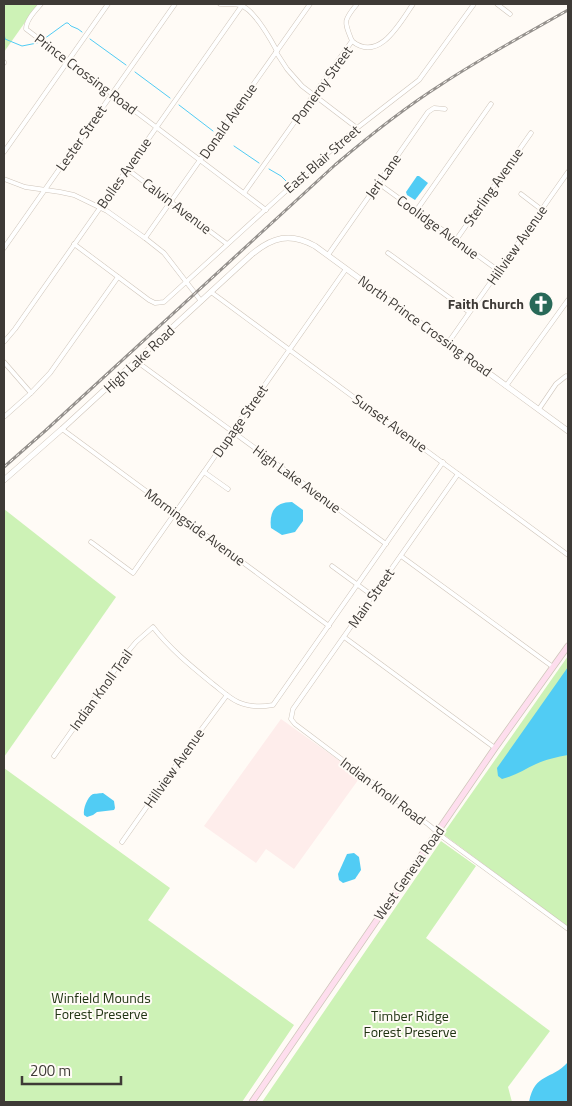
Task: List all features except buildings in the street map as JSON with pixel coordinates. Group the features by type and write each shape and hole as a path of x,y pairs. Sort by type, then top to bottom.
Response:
{"main road":[{"name":"West Geneva Road","path":"252,1102 495,748 568,646"}],"street":[{"name":"Prince Crossing Road","path":"41,4 28,21 26,30 266,210"},
{"path":"4,152 108,4"},
{"name":"Lester Street","path":"4,248 175,4"},
{"path":"220,4 242,5 261,25 293,76 314,95 357,128"},
{"name":"Donald Avenue","path":"145,238 310,4"},
{"path":"352,42 346,27 347,17 357,4"},
{"name":"Pomeroy Street","path":"244,193 352,42 356,45 372,48 379,45 392,33 413,4"},
{"name":"East Blair Street","path":"118,277 149,300 158,303 167,300 321,158 419,80 474,4"},
{"path":"497,4 510,14"},
{"name":"Bolles Avenue","path":"4,342 242,5"},
{"path":"416,211 492,104"},
{"name":"Jeri Lane","path":"328,255 428,112 434,108 445,109"},
{"name":"Sterling Avenue","path":"456,240 531,133"},
{"name":"Calvin Avenue","path":"127,169 227,244"},
{"name":"Hillview Avenue","path":"448,343 568,172"},
{"path":"4,179 25,187 74,195 113,215 145,238 168,258 185,283 201,301"},
{"name":"Coolidge Avenue","path":"378,184 499,271"},
{"path":"521,194 542,210"},
{"name":"North Prince Crossing Road","path":"275,240 286,238 302,240 315,246 568,431"},
{"name":"High Lake Road","path":"4,480 258,249 266,243 275,240"},
{"path":"4,417 42,383 59,362 118,277 74,244"},
{"path":"388,253 469,312"},
{"name":"Dupage Street","path":"91,542 133,573 346,269"},
{"name":"Sunset Avenue","path":"211,292 568,555"},
{"path":"506,386 566,306 568,300"},
{"name":"High Lake Avenue","path":"136,361 386,544"},
{"path":"4,362 31,393"},
{"path":"539,410 556,384 566,376 568,377"},
{"name":"Morningside Avenue","path":"62,429 328,626"},
{"name":"Main Street","path":"227,696 244,704 260,707 273,705 443,462"},
{"path":"204,472 228,490"},
{"name":"Main Street","path":"295,724 291,719 294,709 458,474"},
{"path":"401,556 553,667"},
{"path":"332,566 373,596"},
{"name":"Indian Knoll Trail","path":"54,756 126,654 153,627 175,652 227,696"},
{"path":"344,637 495,748"},
{"name":"Hillview Avenue","path":"122,842 199,732 227,696"},
{"name":"Indian Knoll Road","path":"295,724 568,929"}],"shaded area":[{"path":"281,719 361,776 294,869 266,849 256,863 204,826"}],"green space":[{"path":"4,4 38,4 4,52"},
{"path":"4,509 116,597 4,757"},
{"path":"568,656 568,927 443,834"},
{"name":"Winfield Mounds Forest Preserve","path":"4,768 170,888 148,920 294,1025 242,1102 4,1102"},
{"name":"Timber Ridge Forest Preserve","path":"441,841 476,866 426,938 550,1031 508,1087 512,1102 262,1102"}],"water":[{"path":"417,176 428,183 415,200 407,195 406,192"},
{"path":"286,502 292,502 303,510 303,521 295,532 282,535 271,528 272,513 277,506"},
{"path":"568,667 568,755 544,761 502,779 498,776 497,768"},
{"path":"103,793 114,801 114,810 97,812 87,817 84,815 87,800 93,794"},
{"path":"354,853 359,857 361,870 355,879 343,883 339,880 338,874 347,854"},
{"path":"568,1062 568,1102 529,1102 532,1092 539,1081 556,1072"}],"waterway":[{"path":"44,39 66,23 82,32"},
{"path":"4,33 5,39 22,46 37,43"},
{"path":"90,39 126,65"},
{"path":"135,72 170,98"},
{"path":"179,105 213,131"},
{"path":"234,146 259,163"},
{"path":"269,169 286,181"}],"railway":[{"path":"4,467 361,143 442,84 568,10"}],"place":[{"name":"Faith Church","path":"541,304"}]}
